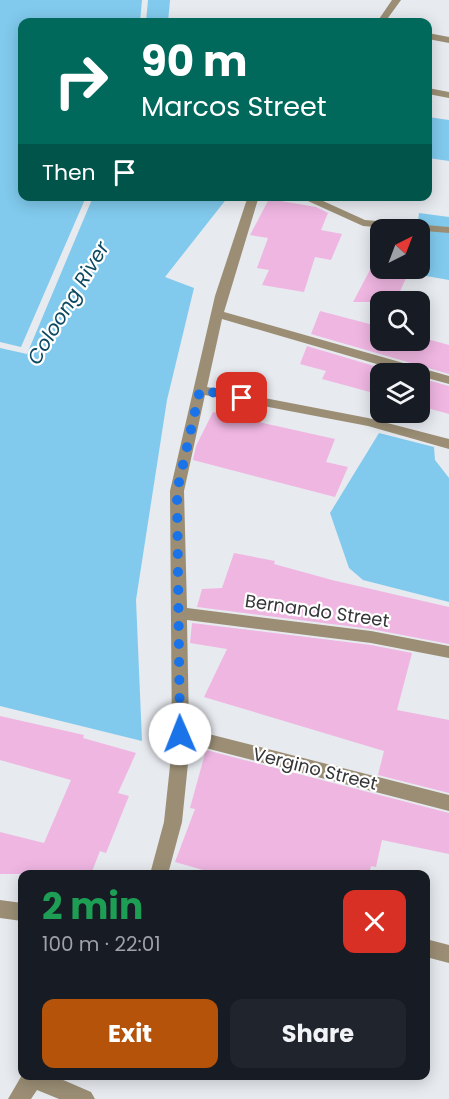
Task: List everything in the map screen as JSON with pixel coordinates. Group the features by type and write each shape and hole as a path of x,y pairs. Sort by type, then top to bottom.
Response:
{"street":[{"path":"384,18 397,0"},
{"path":"432,37 449,40"},
{"path":"432,91 449,95"},
{"path":"160,870 173,822 180,734 177,491 217,314 252,201"},
{"path":"313,201 363,223 449,230"},
{"path":"217,314 449,380"},
{"path":"200,390 368,422 449,444"},
{"name":"Bernando Street","path":"178,613 371,637 449,652"},
{"name":"Vergino Street","path":"180,734 449,803"},
{"path":"0,909 18,911"},
{"path":"430,949 449,954"},
{"path":"19,1099 31,1080"},
{"path":"42,1080 84,1099"}],"water":[{"path":"0,0 142,0 140,18 18,18 18,201 84,201 21,347 0,342"},
{"path":"148,0 170,0 168,18 146,18"},
{"path":"432,118 449,120 449,161 432,159"},
{"name":"Coloong River","path":"91,201 225,201 165,277 194,288 167,400 136,600 142,741 0,706 0,348 27,354"},
{"path":"419,213 449,217 449,280 430,277 430,219 418,219"},
{"path":"379,433 434,447 435,460 449,478 449,602 363,580 349,568 330,513"}],"building":[{"path":"268,201 316,207 328,213 321,230 342,234 331,260 315,257 304,292 262,285 269,270 257,268 268,238 250,235"},
{"path":"370,270 370,279 406,279 400,291 370,291 370,302 353,302"},
{"path":"320,311 370,324 370,351 430,351 430,340 449,345 449,374 430,368 430,363 411,363 311,334"},
{"path":"307,346 370,365 370,392 322,379 326,371 300,364"},
{"path":"430,381 449,386 449,414 430,409"},
{"path":"213,412 335,439 326,462 348,467 335,497 193,460 196,446"},
{"path":"234,553 275,561 274,564 332,580 449,607 449,644 371,629 197,607 202,589 222,588"},
{"path":"192,623 371,645 412,653 397,710 449,720 449,793 378,775 384,751 204,697 227,649 190,643"},
{"path":"0,716 84,735 83,738 136,753 118,793 129,796 106,853 100,851 93,870 18,870 18,874 0,874 0,832 44,843 71,780 0,760"},
{"path":"206,750 449,813 449,854 382,840 376,867 371,866 370,870 203,870 175,862 195,809 190,808"}],"route":[{"path":"180,734 177,491 200,390 242,398"}]}
